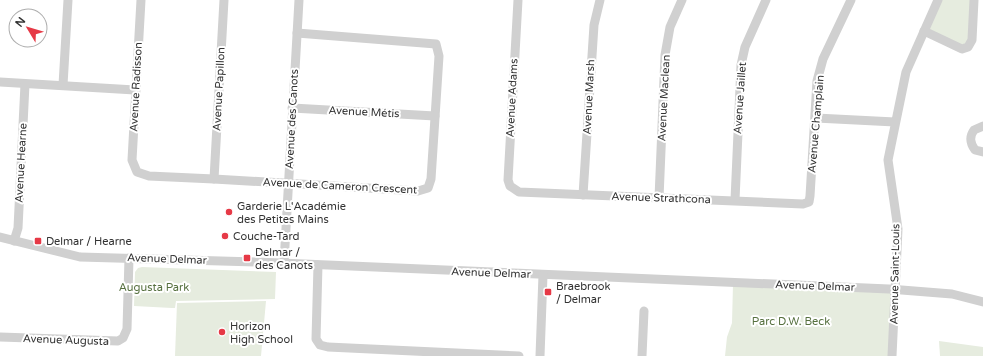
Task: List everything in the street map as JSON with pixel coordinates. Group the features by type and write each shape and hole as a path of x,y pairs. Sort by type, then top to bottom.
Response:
{"street":[{"path":"63,85 68,0"},
{"name":"Avenue Radisson","path":"137,172 132,160 141,0"},
{"name":"Avenue Papillon","path":"214,179 224,0"},
{"name":"Avenue des Canots","path":"284,263 299,0"},
{"name":"Avenue Adams","path":"518,0 508,180 510,186 519,192"},
{"name":"Avenue Marsh","path":"583,195 594,25 600,0"},
{"name":"Avenue Maclean","path":"659,198 665,55 670,27 682,0"},
{"name":"Avenue Jaillet","path":"735,200 742,65 745,47 766,0"},
{"name":"Avenue Champlain","path":"804,204 809,202 810,196 816,118 817,81 823,59 851,0"},
{"name":"Avenue Saint-Louis","path":"892,356 898,229 888,160 906,72 938,0"},
{"path":"924,31 962,49 968,47 972,40 974,0"},
{"name":"Avenue de Cameron Crescent","path":"137,172 148,176 418,191 428,188 431,179 439,56 436,44 297,33"},
{"path":"0,82 135,90"},
{"name":"Avenue Hearne","path":"14,241 18,228 25,84"},
{"name":"Avenue Métis","path":"292,108 435,116"},
{"path":"816,118 895,122"},
{"path":"983,126 974,130 970,138 970,142 975,150 983,152"},
{"name":"Avenue Strathcona","path":"519,192 804,204"},
{"name":"Avenue Delmar","path":"0,237 80,257 284,263 895,290 952,294 983,302"},
{"name":"Avenue Augusta","path":"0,337 118,341 123,338 127,329 129,258"},
{"path":"318,265 316,339 320,345 328,347 519,356"},
{"path":"540,356 543,275"},
{"path":"642,356 644,311"}],"green space":[{"path":"939,0 974,0 968,47 924,31"},
{"name":"Augusta Park","path":"138,268 276,272 275,299 176,301 175,308 134,306 135,272"},
{"name":"Parc D.W. Beck","path":"733,284 895,289 892,356 725,356 727,337 732,323"},
{"name":"Horizon High School","path":"266,301 261,356 175,356 177,303"},
{"path":"939,341 983,347 983,356 940,356"}],"place":[{"name":"Garderie L'Académie des Petites Mains","path":"229,212"},
{"name":"Couche-Tard","path":"225,236"},
{"name":"Delmar / Hearne","path":"38,241"},
{"name":"Delmar / des Canots","path":"247,258"},
{"name":"Braebrook / Delmar","path":"548,292"},
{"name":"Horizon High School","path":"222,332"}]}
